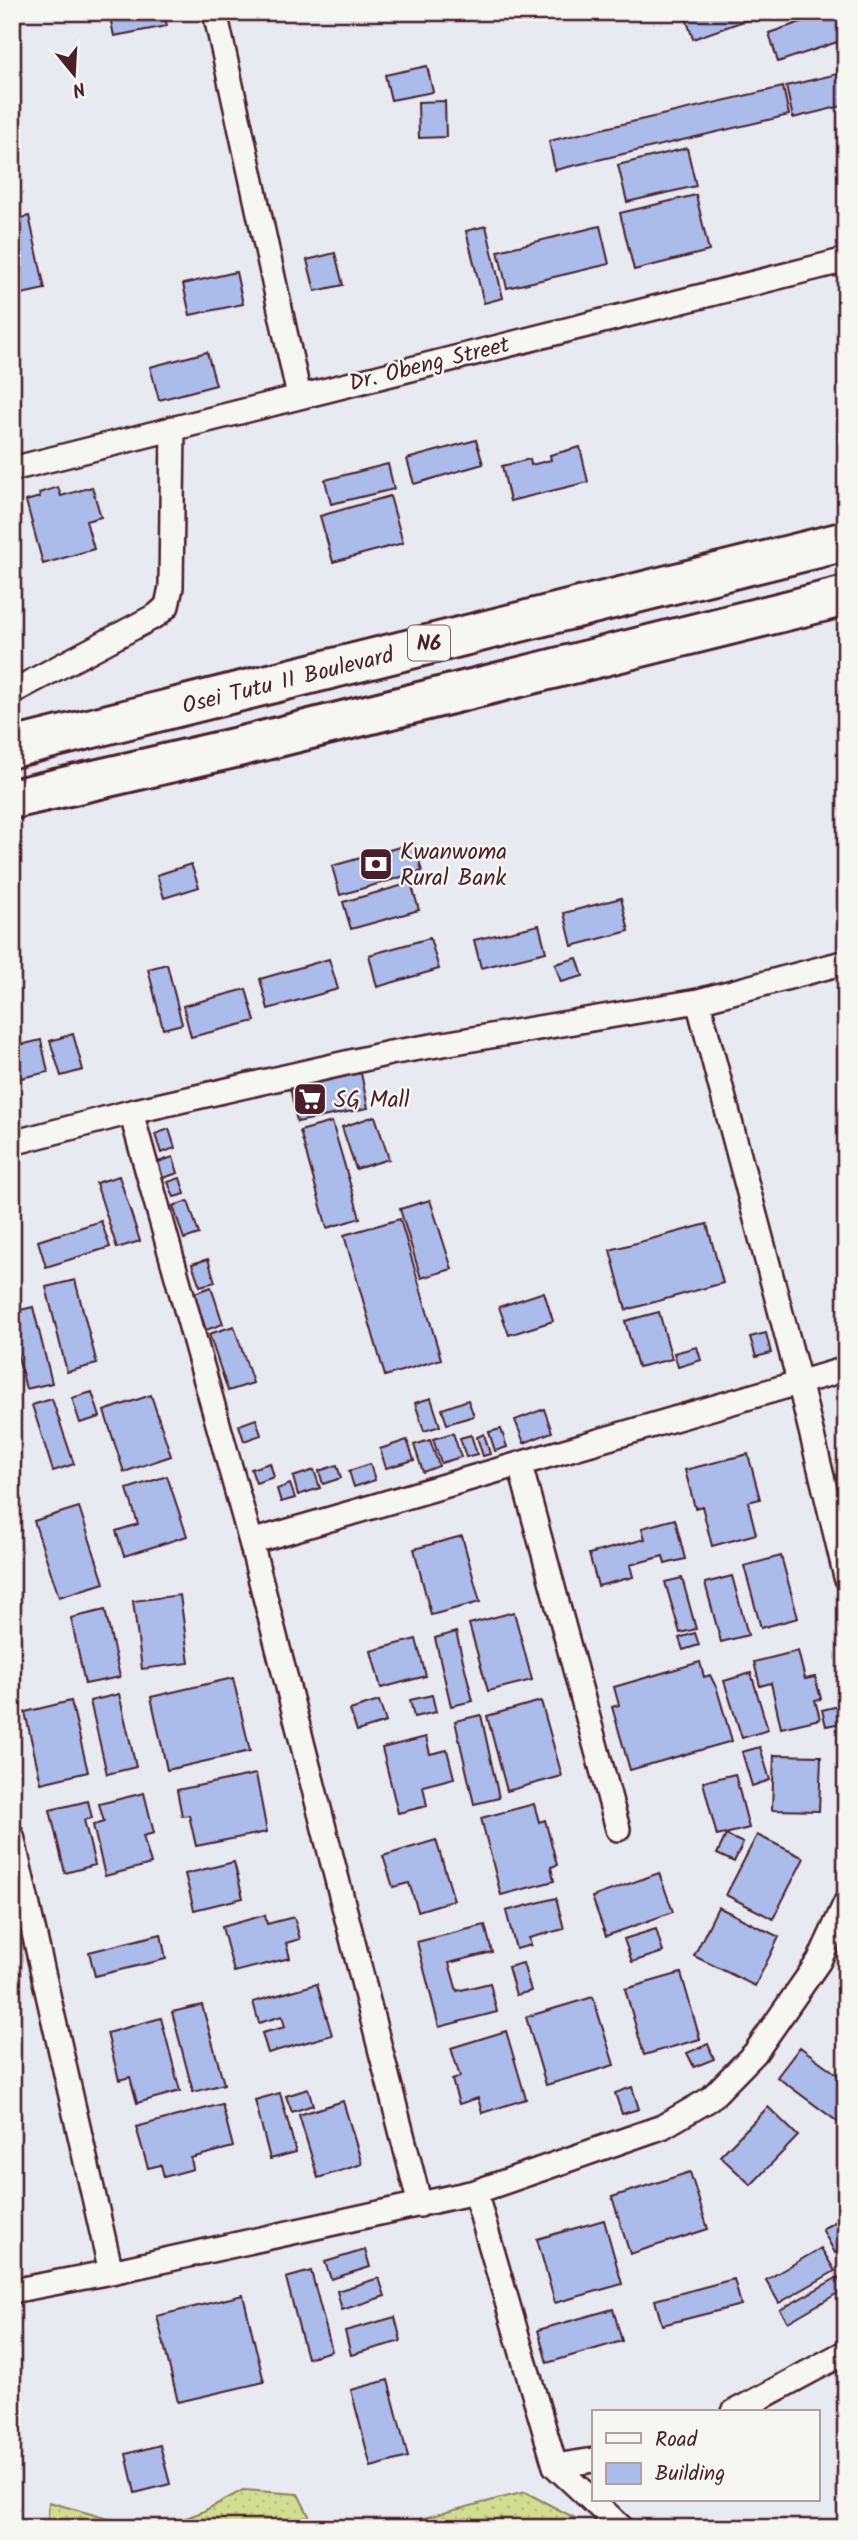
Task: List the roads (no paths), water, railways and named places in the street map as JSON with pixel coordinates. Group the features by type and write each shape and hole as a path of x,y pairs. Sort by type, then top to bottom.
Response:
{"highway":[{"name":"Osei Tutu II Boulevard","path":"12,748 846,541"},
{"name":"N6","path":"12,799 247,745 846,596"}],"street":[{"path":"215,12 299,396"},
{"name":"Dr. Obeng Street","path":"12,469 846,260"},
{"path":"12,692 156,615 167,606 171,587 173,428"},
{"path":"12,1143 131,1112 390,1053 698,1001 846,962"},
{"path":"698,1001 799,1381 846,1577"},
{"path":"131,1112 251,1542 420,2205"},
{"path":"251,1542 846,1369"},
{"path":"520,1465 618,1829"},
{"path":"12,1836 111,2273"},
{"path":"12,2291 111,2273 475,2192 662,2127 710,2099 755,2053 820,1961 846,1902"},
{"path":"475,2192 555,2466 592,2500"},
{"path":"738,2410 846,2352"},
{"path":"555,2466 592,2460"},
{"path":"594,2502 622,2528"}],"place":[{"name":"Kwanwoma Rural Bank","path":"376,864"},
{"name":"SG Mall","path":"310,1099"}]}
